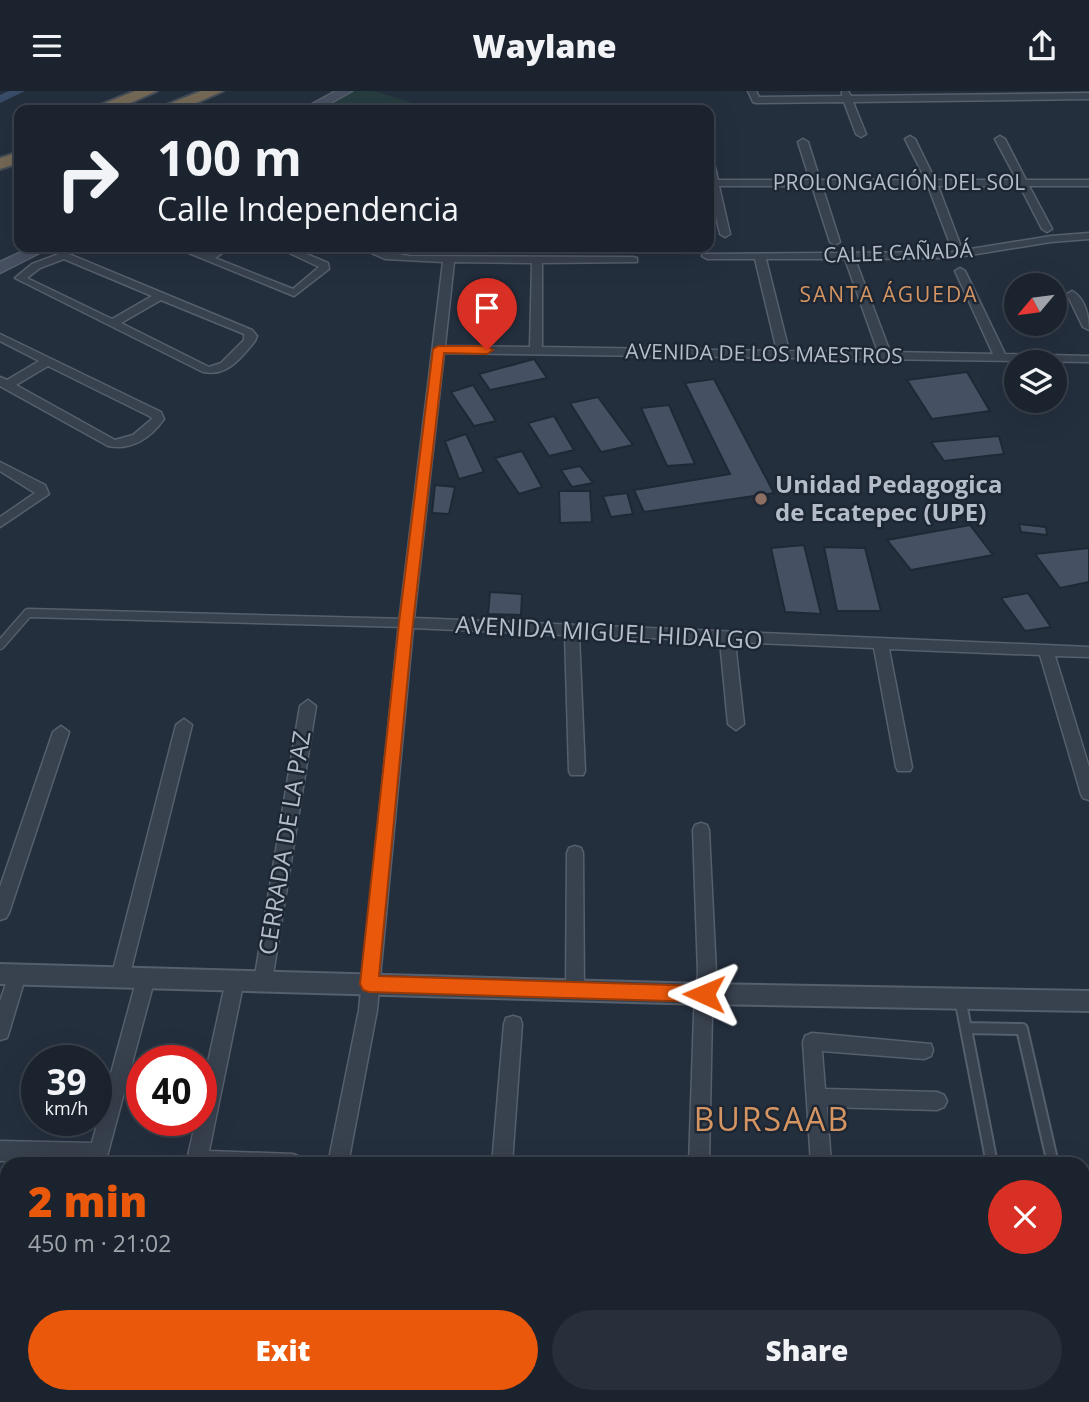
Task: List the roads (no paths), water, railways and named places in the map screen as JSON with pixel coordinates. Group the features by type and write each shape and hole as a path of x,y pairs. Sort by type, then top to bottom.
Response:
{"highway":[{"path":"114,105 149,91"},
{"path":"145,105 175,91"},
{"path":"180,105 215,91"}],"main road":[{"path":"318,105 345,91"},
{"path":"0,268 33,252"}],"street":[{"path":"752,91 756,100 788,96 1089,96"},
{"path":"846,96 861,134"},
{"path":"910,139 932,183 955,244"},
{"path":"1000,139 1047,229"},
{"path":"803,142 835,242"},
{"name":"PROLONGACIÓN DEL SOL","path":"714,183 1089,183"},
{"path":"714,194 725,234"},
{"name":"CALLE CAÑADÁ","path":"707,256 952,255 1051,239 1089,236"},
{"path":"191,252 294,293 324,269 324,265 294,252"},
{"path":"206,258 217,252"},
{"path":"375,252 410,259 633,260"},
{"path":"64,255 160,296 248,332 250,341 222,369 215,372 23,283 20,278 36,267 64,255"},
{"path":"849,255 885,356"},
{"path":"760,256 784,355"},
{"path":"20,258 36,267"},
{"path":"339,1157 368,1010 406,623 449,259"},
{"path":"536,351 537,260"},
{"path":"960,271 1000,358"},
{"path":"1072,294 1089,327"},
{"path":"111,324 160,296"},
{"path":"0,337 156,415 157,423 130,442 121,445 112,443 4,383"},
{"name":"AVENIDA DE LOS MAESTROS","path":"438,349 1089,359"},
{"path":"4,383 48,361"},
{"path":"0,466 40,488 42,495 0,523"},
{"name":"AVENIDA MIGUEL HIDALGO","path":"406,623 727,639 1089,652"},
{"path":"572,632 577,771"},
{"path":"727,639 736,724"},
{"path":"881,644 904,767"},
{"path":"1045,650 1089,794"},
{"name":"CERRADA DE LA PAZ","path":"262,981 308,706"},
{"path":"120,978 184,725"},
{"path":"0,913 61,732"},
{"path":"699,1157 707,972 701,830"},
{"path":"575,853 575,991"},
{"path":"0,1032 9,974 575,991 1089,1001"},
{"path":"0,1150 99,1153 145,978"},
{"path":"198,1157 235,980"},
{"path":"503,1157 513,1024"},
{"path":"820,1157 812,1042 924,1050"},
{"path":"816,1098 937,1101"}],"lane":[{"name":"AVENIDA MIGUEL HIDALGO","path":"0,645 28,613 406,623"},
{"path":"960,997 991,1157"},
{"path":"965,1027 1022,1029 1051,1157"}],"waterway":[{"path":"0,99 19,91"}],"place":[{"name":"Unidad Pedagogica de Ecatepec (UPE)","path":"761,499"}],"district":[{"name":"SANTA ÁGUEDA","path":"889,295"},
{"name":"BURSAAB","path":"772,1120"}]}
